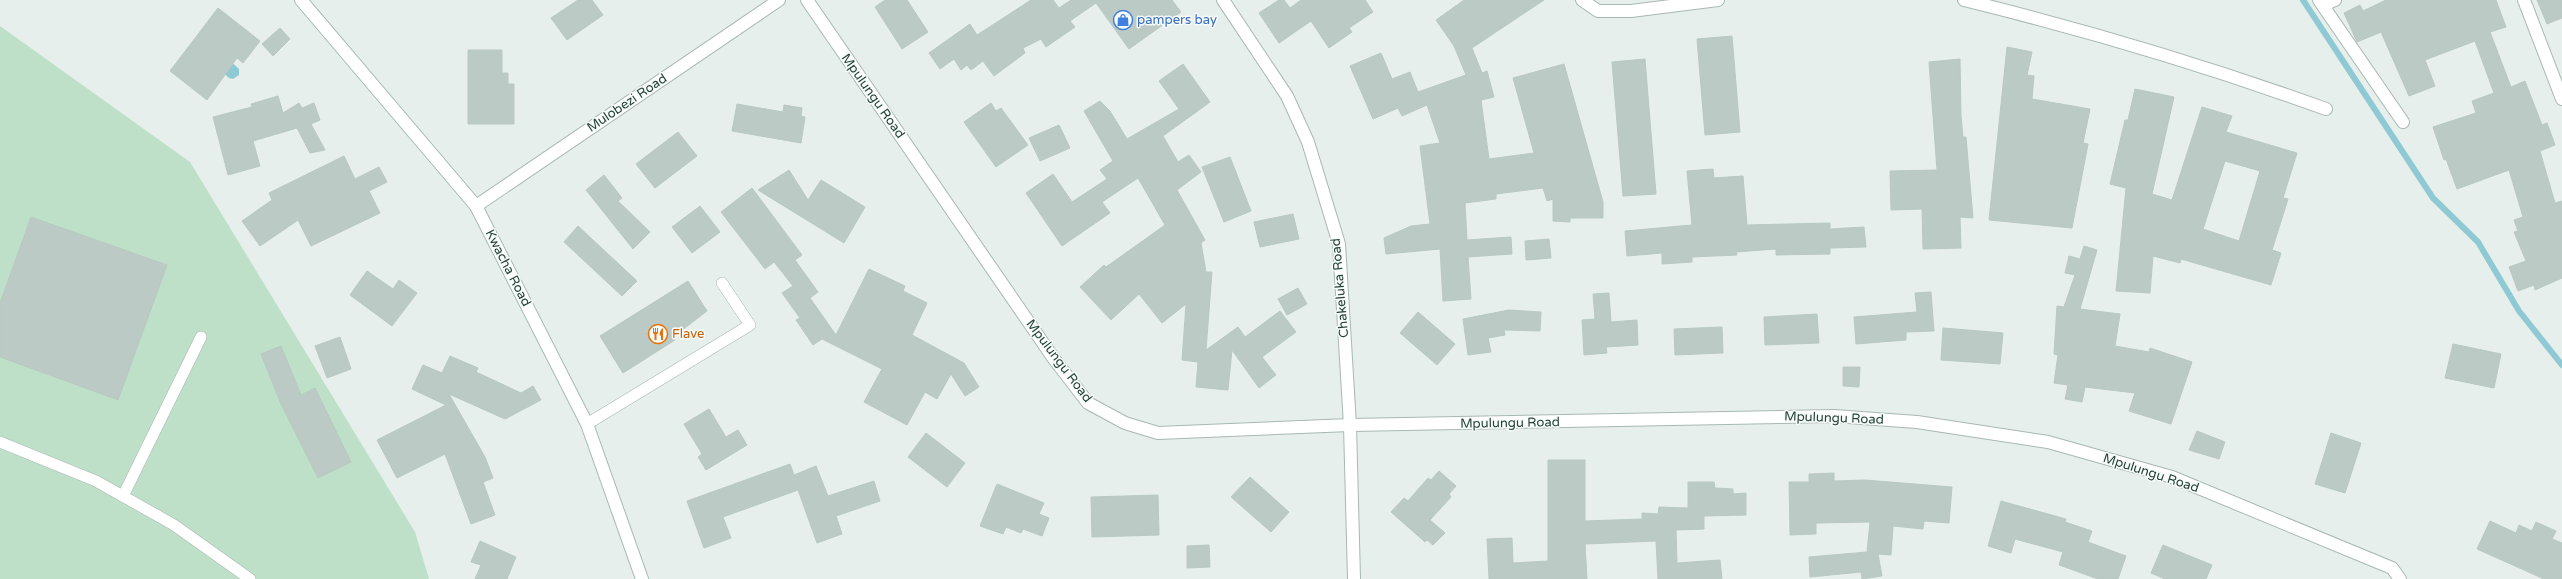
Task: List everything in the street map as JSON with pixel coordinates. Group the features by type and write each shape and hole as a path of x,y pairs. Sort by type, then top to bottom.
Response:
{"street":[{"name":"Kwacha Road","path":"301,0 476,206 587,424 642,579"},
{"name":"Mulobezi Road","path":"476,206 779,0"},
{"name":"Mpulungu Road","path":"807,0 1054,359 1088,403 1125,423 1158,433 1350,425 1634,421 1757,416 1834,416 1917,422 2048,442 2172,477 2392,568 2400,579"},
{"name":"Chakeluka Road","path":"1223,0 1287,96 1308,142 1339,244 1350,425 1354,579"},
{"path":"1582,0 1598,11 1631,11 1718,0"},
{"path":"1964,0 2048,20 2256,84 2326,109"},
{"path":"2335,0 2321,2 2403,122"},
{"path":"2524,0 2562,99"}],"lane":[{"path":"587,424 750,325 722,283"},
{"path":"123,496 201,337"},
{"path":"0,442 96,481 174,525 250,579"}],"green space":[{"path":"0,26 190,162 415,532 429,579 0,579"}],"water":[{"path":"226,57 239,69 239,75 233,79 229,78 217,67"}],"building":[{"path":"578,0 592,0 603,15 567,40 551,18"},
{"path":"885,0 907,0 928,32 902,49 875,7"},
{"path":"1031,0 1053,0 1059,8 1071,0 1172,0 1181,12 1129,49 1096,3 1070,21 1075,27 1046,47 1041,39 1023,48 1025,53 994,76 983,61 971,70 967,65 961,70 954,59 940,69 929,53 970,24 977,35"},
{"path":"1279,0 1284,0 1290,8 1301,0 1365,0 1373,12 1349,28 1352,32 1329,48 1311,21 1279,43 1259,13"},
{"path":"1464,0 1544,0 1472,48 1482,73 1487,71 1494,97 1481,100 1489,159 1534,153 1513,78 1564,64 1603,202 1603,218 1570,218 1570,222 1553,221 1553,199 1547,201 1543,188 1496,194 1496,199 1465,203 1467,240 1511,237 1512,254 1468,257 1471,299 1443,301 1440,249 1386,254 1384,238 1411,226 1430,224 1420,146 1440,143 1427,105 1402,116 1398,108 1373,119 1350,66 1381,53 1392,79 1410,72 1418,92 1466,75 1454,46 1436,20"},
{"path":"2386,0 2496,0 2506,27 2490,32 2511,87 2525,81 2542,125 2547,123 2555,145 2540,151 2555,203 2562,201 2562,278 2535,290 2534,285 2518,291 2509,267 2526,261 2514,232 2518,231 2514,220 2523,217 2509,170 2457,189 2446,159 2444,160 2433,127 2476,113 2472,101 2494,93 2475,41 2425,60 2435,86 2409,96 2381,32 2357,42 2344,13 2360,5 2363,11"},
{"path":"2537,0 2562,0 2562,18 2547,24"},
{"path":"218,8 260,41 243,63 237,58 207,100 170,71"},
{"path":"280,28 290,39 273,56 262,44"},
{"path":"1732,36 1740,132 1705,135 1697,39"},
{"path":"2007,47 2032,52 2027,75 2034,76 2032,99 2090,109 2083,143 2088,144 2072,228 1989,220"},
{"path":"468,50 502,50 502,73 508,73 508,84 514,84 514,124 468,124"},
{"path":"1645,59 1656,194 1623,196 1612,62"},
{"path":"1960,59 1961,116 1963,137 1966,137 1973,218 1960,217 1961,248 1923,249 1922,209 1891,210 1890,171 1937,170 1929,62"},
{"path":"1183,64 1210,102 1163,136 1178,162 1189,155 1201,172 1177,190 1205,240 1201,243 1206,272 1212,272 1206,350 1238,327 1245,337 1280,311 1296,332 1262,357 1276,375 1259,388 1232,350 1228,390 1196,387 1198,362 1182,360 1186,304 1162,323 1139,294 1111,320 1080,287 1104,265 1106,267 1165,225 1138,178 1102,202 1110,213 1062,246 1026,193 1053,174 1072,202 1107,179 1100,170 1113,161 1084,111 1100,101 1110,111 1127,139 1179,109 1159,81"},
{"path":"2135,89 2174,97 2152,194 2172,200 2202,107 2232,116 2226,132 2297,153 2283,198 2288,199 2272,250 2281,253 2271,285 2181,259 2180,263 2153,256 2150,293 2116,291 2126,188 2110,184 2125,120 2128,120","holes":["2225,161 2260,171 2239,241 2203,229"]},
{"path":"278,96 283,113 299,103 302,108 314,103 320,120 311,124 325,150 310,153 297,128 253,141 260,166 228,175 213,117 252,107 251,104"},
{"path":"991,103 996,111 1001,108 1028,145 996,167 964,122"},
{"path":"737,104 783,112 784,105 802,108 801,116 805,117 801,143 732,131"},
{"path":"1059,125 1070,148 1040,161 1029,138"},
{"path":"678,132 697,156 655,188 636,164"},
{"path":"344,156 355,179 379,167 387,182 369,191 380,213 311,246 298,220 260,246 242,221 272,200 269,193"},
{"path":"1230,157 1251,211 1224,222 1202,167"},
{"path":"1713,169 1714,178 1743,176 1747,225 1830,223 1830,229 1864,227 1866,247 1830,248 1830,254 1776,255 1776,249 1736,252 1737,255 1692,257 1692,262 1662,264 1662,253 1627,256 1625,231 1692,225 1687,171"},
{"path":"789,170 808,200 821,180 865,207 844,243 758,190"},
{"path":"604,175 622,198 618,201 650,232 633,249 586,190"},
{"path":"752,188 802,255 795,260 818,292 810,298 836,335 869,269 905,286 903,291 927,303 912,335 964,363 979,387 965,396 951,374 937,399 925,392 907,425 864,402 882,369 822,339 813,345 796,320 800,318 782,293 793,286 774,262 765,269 721,212"},
{"path":"700,206 720,232 692,253 672,227"},
{"path":"1293,214 1299,239 1260,247 1254,222"},
{"path":"31,217 167,265 118,400 0,357 0,303"},
{"path":"578,226 637,281 622,296 564,242"},
{"path":"1549,239 1551,258 1526,260 1525,241"},
{"path":"2084,246 2097,250 2080,309 2120,314 2115,346 2149,352 2150,348 2192,362 2171,424 2129,411 2135,393 2085,387 2082,402 2065,399 2068,385 2054,383 2058,355 2054,354 2057,306 2064,307 2075,275 2065,273 2069,256 2080,259"},
{"path":"367,271 393,289 399,280 417,293 392,326 350,295"},
{"path":"688,281 707,311 673,337 675,340 623,373 600,336"},
{"path":"1298,288 1307,304 1287,315 1278,299"},
{"path":"1931,292 1934,331 1906,332 1906,340 1856,344 1854,317 1917,312 1915,293"},
{"path":"1609,293 1611,322 1637,320 1638,345 1606,347 1607,353 1584,355 1582,320 1595,319 1593,294"},
{"path":"1509,310 1541,312 1540,331 1504,330 1505,335 1488,338 1491,352 1468,355 1463,319"},
{"path":"1418,312 1455,344 1437,365 1400,333"},
{"path":"1817,314 1819,343 1765,345 1764,317"},
{"path":"1722,327 1723,353 1675,355 1674,329"},
{"path":"1943,328 2003,333 2000,364 1941,360"},
{"path":"340,337 351,369 327,378 315,346"},
{"path":"2453,344 2501,354 2494,388 2445,378"},
{"path":"281,346 301,395 315,388 351,462 318,478 281,404 261,354"},
{"path":"450,356 478,368 476,372 521,393 533,386 541,400 505,419 449,394 485,457 493,478 483,482 495,515 471,524 445,454 397,478 377,440 446,405 412,389 423,365 442,373"},
{"path":"1843,367 1860,367 1859,387 1843,386"},
{"path":"709,409 726,437 738,430 747,445 706,470 698,457 702,454 684,424"},
{"path":"2197,431 2225,442 2219,459 2189,450"},
{"path":"926,433 965,463 947,487 908,457"},
{"path":"2331,433 2361,443 2345,493 2315,484"},
{"path":"1548,460 1585,460 1585,521 1642,519 1642,513 1658,514 1659,507 1688,508 1688,482 1714,482 1715,488 1733,489 1733,494 1746,493 1746,515 1704,516 1704,529 1676,530 1677,563 1720,560 1722,579 1658,579 1656,541 1585,544 1587,579 1489,579 1487,539 1512,538 1513,563 1548,561"},
{"path":"790,464 794,475 816,466 828,496 874,481 880,501 836,516 842,534 817,543 798,490 723,517 731,538 704,548 687,501"},
{"path":"1439,471 1456,486 1449,494 1451,497 1430,520 1445,533 1433,545 1427,540 1425,542 1391,512 1404,498 1408,501 1428,478 1431,480"},
{"path":"1834,473 1834,481 1865,480 1952,487 1949,523 1924,521 1923,529 1893,526 1891,555 1878,554 1882,576 1862,579 1861,572 1810,577 1809,557 1867,552 1870,522 1816,523 1816,534 1790,535 1789,482 1809,482 1809,474"},
{"path":"1250,477 1289,512 1271,532 1231,497"},
{"path":"997,484 1044,503 1039,514 1049,518 1042,536 1023,529 1021,533 1006,527 1003,534 980,526"},
{"path":"1158,495 1159,535 1092,537 1091,497"},
{"path":"2001,501 2066,519 2065,522 2092,531 2088,542 2126,556 2118,579 2098,579 2059,565 2063,552 2015,539 2011,553 1988,546"},
{"path":"2490,521 2516,533 2519,525 2532,531 2536,522 2556,531 2552,539 2562,543 2562,579 2544,579 2477,549"},
{"path":"480,541 516,557 507,579 475,579 481,565 471,562"},
{"path":"1209,545 1210,567 1187,568 1187,546"},
{"path":"2163,545 2212,565 2206,579 2165,579 2151,573"}],"waterway":[{"path":"2303,0 2433,198 2478,242 2519,311 2562,365"}],"place":[{"name":"pampers bay","path":"1123,20"},
{"name":"Flave","path":"658,334"}]}
